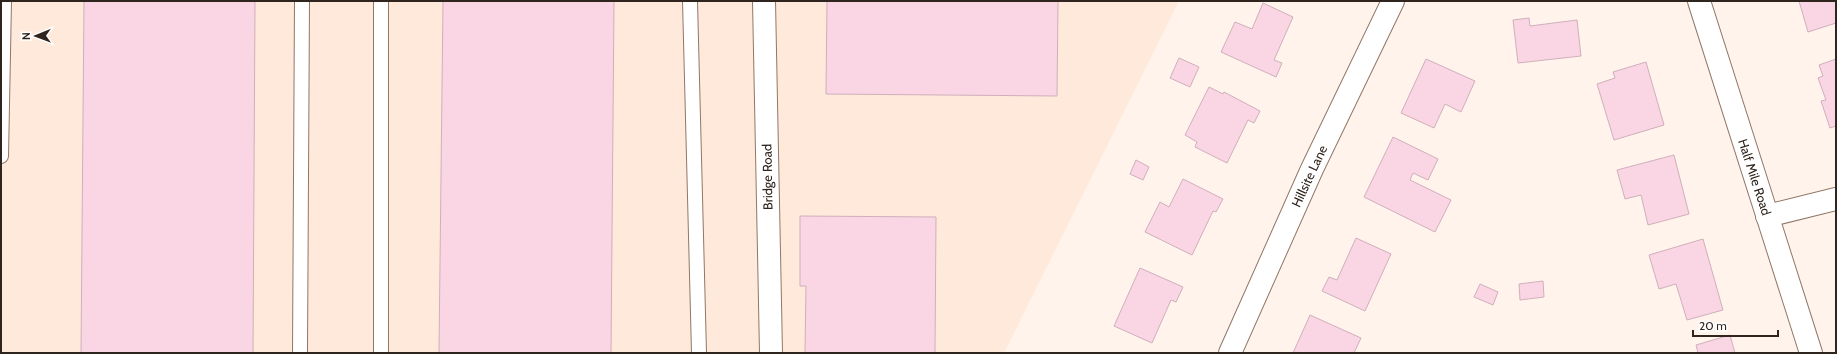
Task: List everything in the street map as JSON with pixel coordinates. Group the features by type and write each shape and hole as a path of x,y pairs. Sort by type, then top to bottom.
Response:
{"street":[{"name":"Bridge Road","path":"764,1 771,353"},
{"name":"Hillsite Lane","path":"1230,353 1312,169 1393,1"},
{"name":"Half Mile Road","path":"1699,1 1811,353"},
{"path":"1767,216 1836,199"}],"lane":[{"path":"1,156 4,1"},
{"path":"300,353 302,1"},
{"path":"381,1 381,353"},
{"path":"690,1 699,353"}],"shaded area":[{"path":"1,1 1179,1 1004,353 1,353"}],"building":[{"path":"84,1 255,1 253,353 81,353"},
{"path":"443,1 614,1 611,353 439,353"},
{"path":"827,1 1058,1 1057,96 826,94"},
{"path":"1799,1 1836,1 1836,23 1808,32"},
{"path":"1263,3 1293,17 1274,60 1282,63 1276,77 1221,52 1235,22 1252,29"},
{"path":"1529,18 1530,26 1577,20 1581,56 1518,63 1513,20"},
{"path":"1179,58 1199,67 1190,87 1170,78"},
{"path":"1426,59 1475,81 1461,112 1445,104 1434,128 1401,113"},
{"path":"1836,59 1836,126 1830,128 1821,101 1826,100 1818,78 1823,76 1819,65"},
{"path":"1646,62 1664,125 1614,140 1597,84 1615,78 1613,72"},
{"path":"1209,87 1223,94 1224,92 1260,111 1254,123 1248,120 1227,163 1195,147 1197,142 1185,135"},
{"path":"1393,137 1438,159 1428,180 1413,173 1410,180 1451,200 1435,232 1364,197"},
{"path":"1674,155 1689,214 1648,225 1641,195 1625,199 1617,170"},
{"path":"1136,160 1149,167 1143,180 1130,174"},
{"path":"1183,179 1223,199 1216,212 1213,211 1192,255 1145,232 1160,202 1169,207"},
{"path":"800,216 936,217 935,353 805,353 806,286 800,286"},
{"path":"1356,238 1391,254 1365,311 1322,291 1329,277 1337,280"},
{"path":"1703,239 1723,310 1687,320 1676,284 1659,289 1649,255"},
{"path":"1140,268 1183,287 1176,302 1171,300 1152,343 1114,326"},
{"path":"1543,281 1544,297 1520,300 1519,284"},
{"path":"1480,284 1498,292 1493,305 1474,297"},
{"path":"1310,315 1361,338 1354,353 1293,353"},
{"path":"1730,335 1735,353 1698,353 1696,345"}]}
